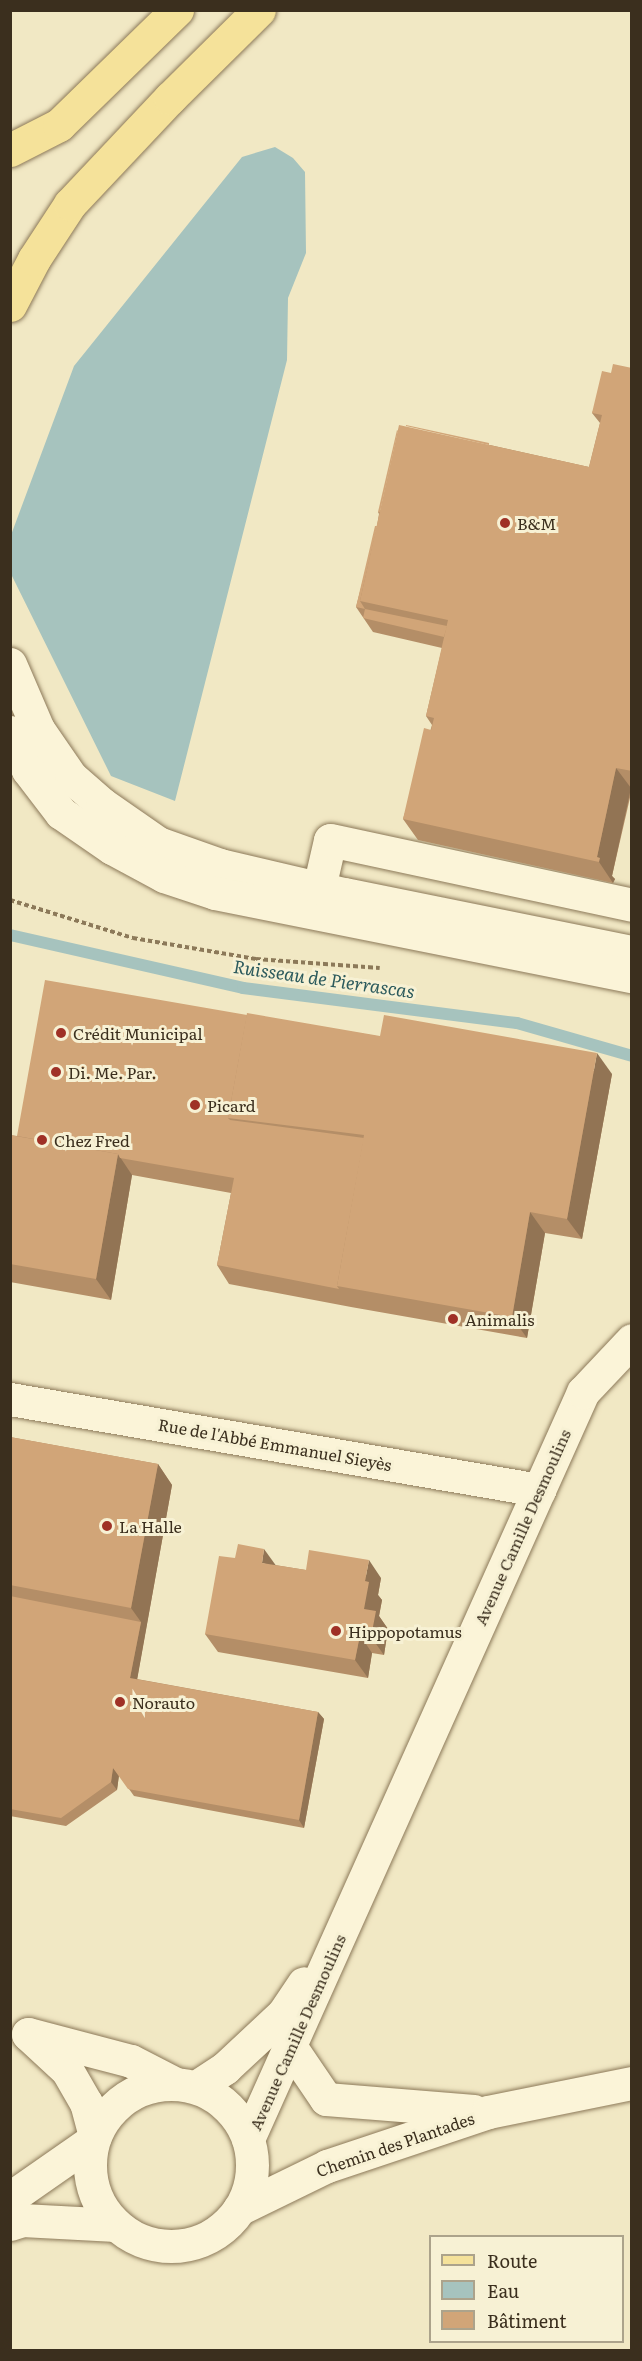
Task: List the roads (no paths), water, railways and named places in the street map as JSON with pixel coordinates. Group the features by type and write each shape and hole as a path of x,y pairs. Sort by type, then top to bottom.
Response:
{"main road":[{"path":"10,150 59,124 177,10"},
{"path":"10,305 34,259 70,204 170,98 259,10"}],"street":[{"path":"10,664 38,729 71,777 130,825 158,843 220,865 319,888 632,952"},
{"path":"10,732 19,778 62,813 112,848 164,876 214,893 632,976"},
{"path":"319,888 330,840 632,905"},
{"name":"Avenue Camille Desmoulins","path":"248,2139 583,1392 632,1340"},
{"name":"Rue de l'Abbé Emmanuel Sieyès","path":"10,1399 539,1490"},
{"name":"Avenue Camille Desmoulins","path":"185,2085 225,2068 282,2014 345,1925"},
{"path":"19,2031 131,2061 218,2098 231,2110 248,2139 252,2163 249,2187 239,2209 220,2230 195,2243 167,2246 140,2240 116,2225 101,2207 92,2186 89,2163 94,2138 108,2114 126,2097 149,2086 185,2085"},
{"path":"19,2031 67,2070 86,2103 94,2138"},
{"name":"Chemin des Plantades","path":"290,2046 326,2098 488,2112"},
{"name":"Chemin des Plantades","path":"239,2209 327,2166 488,2112 632,2083"},
{"path":"10,2198 94,2138"},
{"path":"10,2224 22,2220 116,2225"}],"water":[{"path":"275,147 293,158 305,172 306,253 288,298 287,360 175,801 111,776 11,574 11,535 74,366 242,157"}],"waterway":[{"name":"Ruisseau de Pierrascas","path":"10,935 243,988 517,1023 632,1056"}],"place":[{"name":"B&M","path":"505,523"},
{"name":"Crédit Municipal","path":"61,1033"},
{"name":"Di. Me. Par.","path":"56,1072"},
{"name":"Picard","path":"195,1105"},
{"name":"Chez Fred","path":"42,1140"},
{"name":"Animalis","path":"453,1319"},
{"name":"La Halle","path":"107,1526"},
{"name":"Hippopotamus","path":"336,1631"},
{"name":"Norauto","path":"120,1702"}]}
